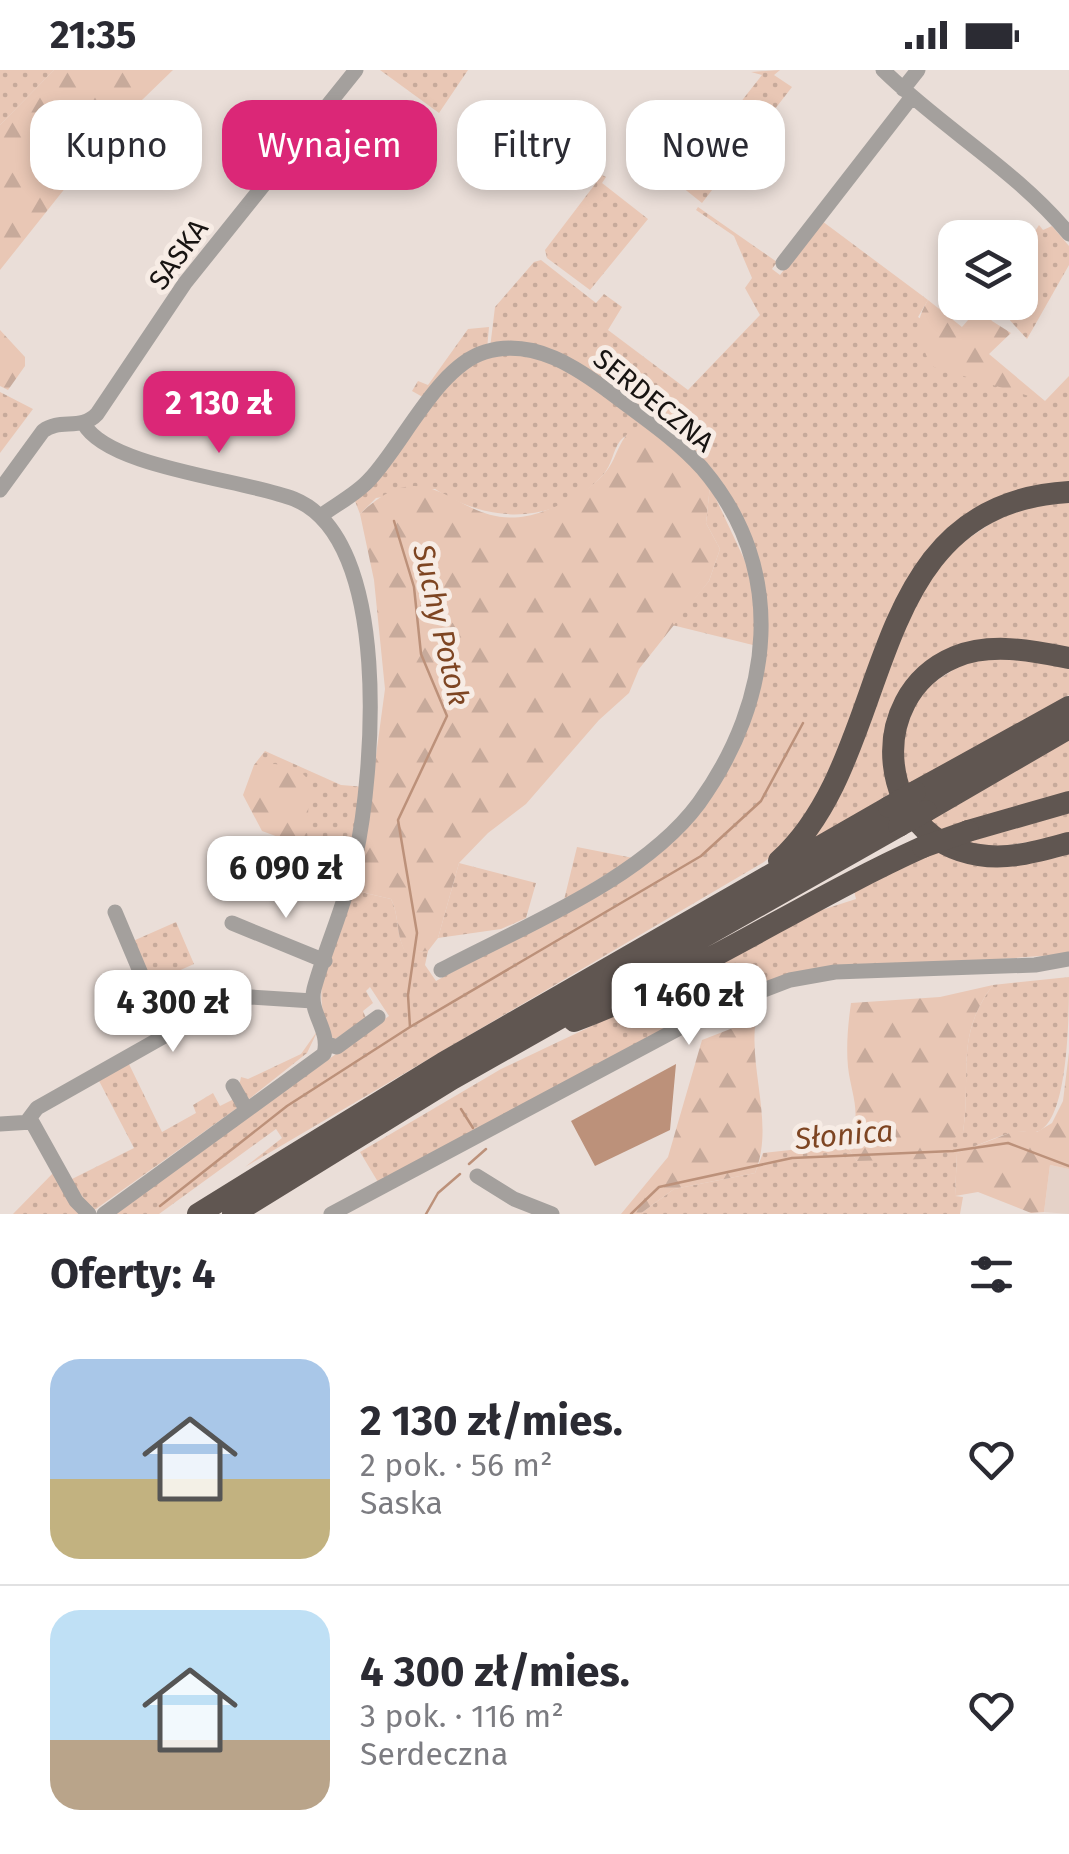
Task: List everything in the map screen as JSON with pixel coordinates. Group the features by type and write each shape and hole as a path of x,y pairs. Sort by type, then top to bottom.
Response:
{"highway":[{"path":"755,884 785,856 821,812 896,619 922,572 946,545 999,509 1069,492"},
{"path":"1069,658 987,649 956,656 914,687 892,734 899,793 926,832 974,855 1005,858 1069,843"},
{"path":"921,802 1069,707"},
{"path":"198,1214 339,1124 755,884 1069,728"},
{"path":"515,1043 633,997 809,900 923,847 1069,802"},
{"path":"233,1214 894,816"}],"street":[{"name":"SASKA","path":"84,424 106,403 185,283 356,70"},
{"path":"883,70 1030,192 1069,234"},
{"path":"783,264 907,93 918,70"},
{"name":"SERDECZNA","path":"322,515 368,482 459,366 488,350 532,350 591,378 701,468 729,510 754,576 762,630 760,668 743,720 699,802 678,829 622,870 441,970"},
{"path":"0,490 43,431 50,426 84,424 92,436 168,468 292,498 322,515 340,542 354,581 364,630 372,727 356,855 313,1001 327,1044 318,1062 246,1109 104,1214"},
{"path":"115,912 166,1033"},
{"path":"232,923 325,962"},
{"path":"331,1214 719,1007 790,980 835,972 1034,964 1069,959"},
{"path":"0,1124 28,1120 36,1108 207,1012 251,997 313,1001"},
{"path":"327,1044 337,1047 378,1017"},
{"path":"233,1086 246,1109"},
{"path":"28,1120 76,1201 89,1214"},
{"path":"477,1176 514,1200 552,1214"}],"shaded area":[{"path":"676,1064 670,1130 595,1166 571,1121"},
{"path":"1050,1165 1069,1169 1069,1214 1044,1212"}],"green space":[{"path":"0,70 54,70 0,125"},
{"path":"54,70 173,70 142,100 30,100 30,190 64,190 0,270 0,125"},
{"path":"380,70 468,70 439,113 437,100 421,100"},
{"path":"780,70 774,75 792,87 782,100 742,100 762,75 751,72"},
{"path":"606,186 648,219 590,290 547,258 545,250 591,190 606,190"},
{"path":"686,190 712,190 702,203"},
{"path":"698,207 777,262 772,269 780,275 822,221 928,300 918,317 1045,401 1069,376 1069,488 948,538 843,758 791,836 764,862 245,1167 282,1138 276,1129 159,1214 113,1214 389,1016 370,987 366,991 373,1003 363,1011 366,1018 334,1040 325,1021 322,979 326,957 355,873 360,874 361,892 391,899 406,952 428,951 425,965 436,981 643,865 722,773 767,622 727,497 569,361 490,348 495,307 534,262 541,260 596,303 604,294 622,307 608,330 688,390 760,315 745,288 752,278 734,236 696,210"},
{"path":"1052,226 1069,246 1069,265 1038,320 1038,227 1043,230"},
{"path":"928,300 938,308 938,320 953,320 962,327 968,320 991,320 1011,333 989,354 1045,401 931,366 919,333 920,317"},
{"path":"1010,320 1038,320 1027,339"},
{"path":"489,327 487,349 428,400 412,391 418,381 428,385 468,329"},
{"path":"0,330 25,357 25,366 8,390 0,386"},
{"path":"489,352 547,357 646,423 620,441 606,471 585,492 543,511 522,514 477,509 435,489 376,498 360,514 355,501 450,378"},
{"path":"0,392 33,409 0,453"},
{"path":"646,423 669,440 710,486 706,523 720,549 709,581 639,669 629,693 599,720 526,804 488,833 459,863 438,938 428,951 406,953 391,899 361,892 359,881 385,689 374,580 360,514 387,493 410,486 430,488 490,515 515,517 544,511 598,480 624,438"},
{"path":"710,486 752,576 761,647 672,625 709,581 720,549 706,523"},
{"path":"1069,499 1069,652 1011,644 901,694 893,792 804,845 899,627 951,550 1008,512"},
{"path":"975,657 1069,662 1069,695 1011,727 1069,739 1069,836 983,849 930,825 898,767 898,750 919,691"},
{"path":"265,751 341,785 365,787 348,859 300,845 305,838 254,765"},
{"path":"254,765 297,768 310,781 307,831 300,845 262,831 243,795"},
{"path":"577,847 633,858 564,900"},
{"path":"1069,847 1069,954 803,973 378,1182 360,1152 501,1069 657,995 803,916 856,899 853,887 945,849"},
{"path":"459,863 536,883 526,918 501,929 438,938"},
{"path":"176,922 194,964 149,984 133,941"},
{"path":"1069,977 1062,1085 1049,1122 1039,1131 1009,1134 957,1153 955,1196 963,1197 960,1214 640,1214 674,1189 755,1173 763,1153 845,1144 857,1161 963,1132 969,1039 981,1004 993,985"},
{"path":"993,985 973,1022 969,1039 963,1132 926,1159 857,1161 845,1144 856,1116 847,1059 851,1003 940,997"},
{"path":"756,1019 762,1135 755,1173 674,1189 640,1214 621,1214 668,1157 702,1040"},
{"path":"318,1030 307,1053 244,1103 238,1091 241,1077 248,1079 301,1054"},
{"path":"1069,1052 1069,1169 1050,1165 1044,1212 1031,1213 978,1192 955,1196 957,1153 1015,1131 1037,1132 1052,1123 1063,1101"},
{"path":"127,1060 162,1132 196,1113 193,1105 213,1093 220,1106 236,1098 240,1106 93,1211 70,1180 134,1148 97,1077"},
{"path":"56,1170 79,1214 13,1214"}],"waterway":[{"name":"Suchy Potok","path":"394,521 414,587 421,654 447,716 398,820 417,933 408,995 410,1027"},
{"path":"160,1206 287,1106 410,1027 701,856 761,801 803,723"},
{"path":"461,1109 473,1128"},
{"name":"Słonica","path":"631,1214 659,1187 792,1158 953,1151 1008,1143 1069,1166"},
{"path":"469,1164 486,1149"},
{"name":"Suchy Potok","path":"426,1214 438,1193 460,1174"}]}
